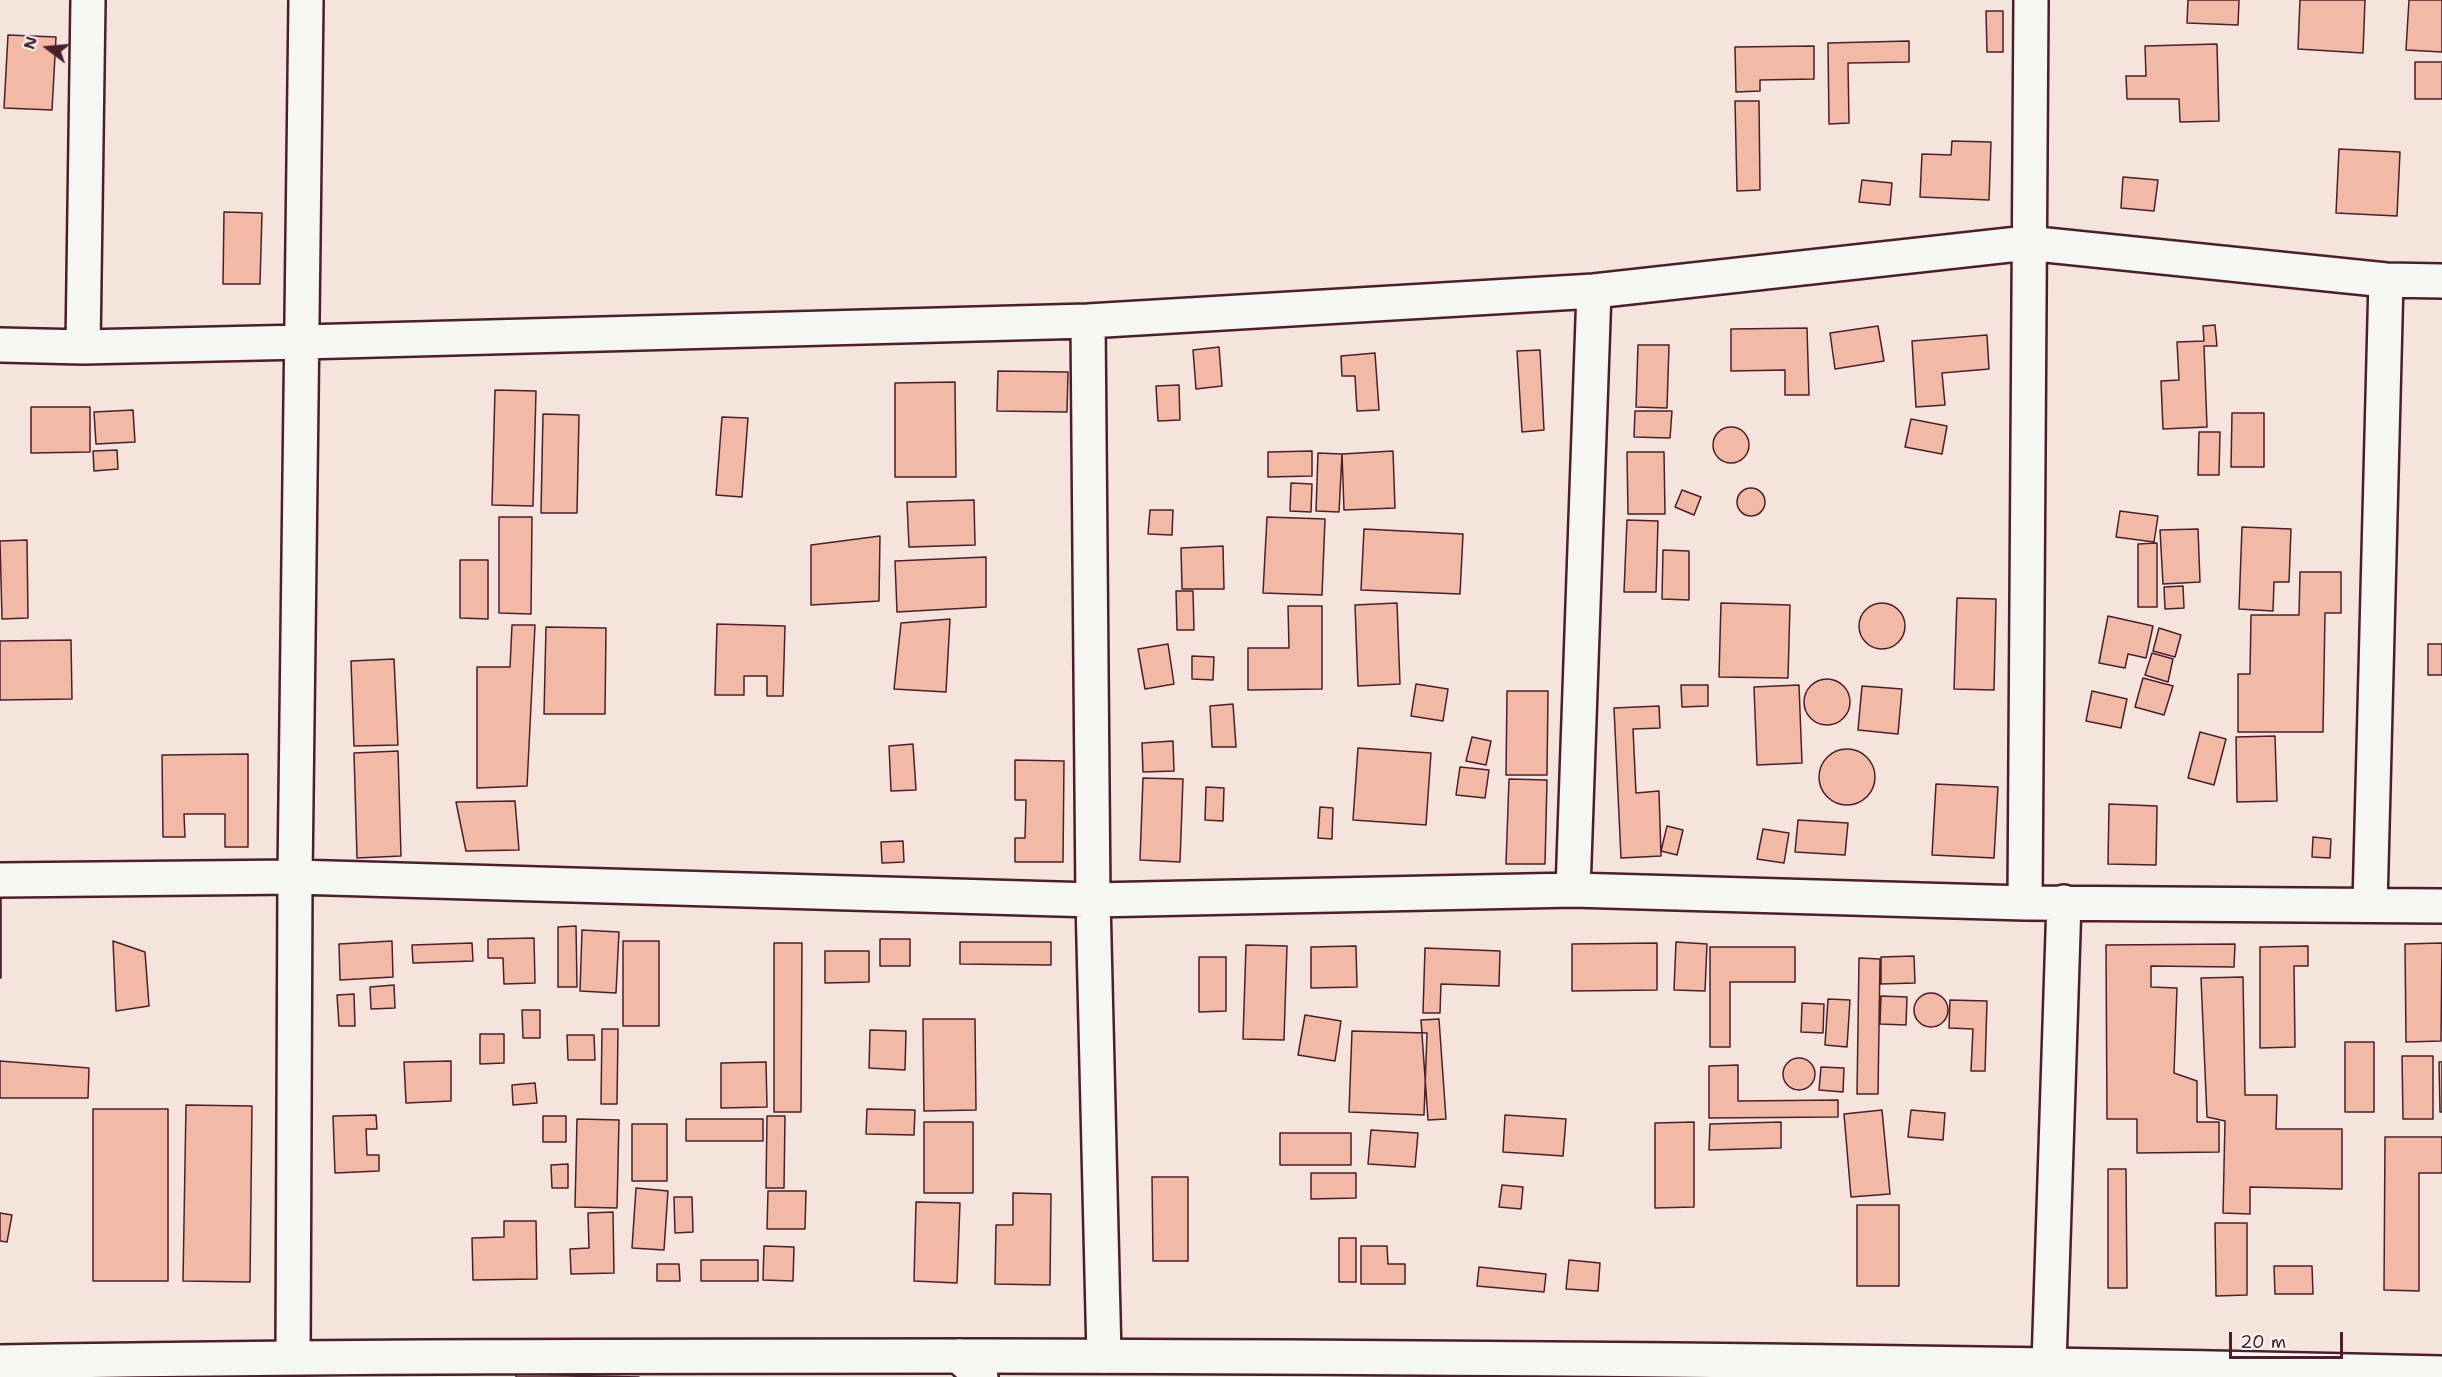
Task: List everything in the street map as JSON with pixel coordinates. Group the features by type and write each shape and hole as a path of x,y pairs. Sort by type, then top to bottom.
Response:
{"street":[{"path":"83,347 88,0"},
{"path":"306,0 295,877 310,1363"},
{"path":"2025,903 2031,0"},
{"path":"0,345 83,347 1088,321 1594,291 2028,243 2385,280 2442,281"},
{"path":"2370,905 2385,280"},
{"path":"1573,890 1594,291"},
{"path":"1088,321 1094,900 1104,1356"},
{"path":"0,880 295,877 1094,900 1573,890 2025,903 2442,906"},
{"path":"2049,1364 2064,902"},
{"path":"0,1362 970,1366 1104,1356 1305,1367 1919,1369 2049,1364 2088,1371 2442,1373"}],"building":[{"path":"2188,0 2239,0 2238,25 2187,23"},
{"path":"2300,0 2365,0 2363,53 2298,49"},
{"path":"2409,0 2442,0 2442,52 2406,50"},
{"path":"1986,11 2003,11 2003,52 1987,52"},
{"path":"8,35 56,37 52,110 4,108"},
{"path":"1909,41 1909,62 1848,63 1849,123 1829,124 1828,43"},
{"path":"2217,44 2219,121 2180,122 2179,99 2127,99 2126,76 2146,76 2145,46"},
{"path":"1814,46 1814,79 1760,80 1760,91 1736,92 1735,47"},
{"path":"2415,62 2442,62 2442,99 2415,99"},
{"path":"1735,101 1759,101 1760,190 1737,191"},
{"path":"1952,141 1991,142 1989,200 1920,197 1922,154 1951,155"},
{"path":"2339,149 2400,152 2397,216 2336,213"},
{"path":"2123,177 2158,180 2154,211 2121,208"},
{"path":"1862,180 1892,183 1890,205 1859,202"},
{"path":"224,212 262,213 260,284 223,284"},
{"path":"2215,325 2217,346 2204,346 2207,427 2163,429 2161,381 2179,380 2177,342 2204,341 2203,326"},
{"path":"1878,326 1884,361 1835,369 1830,333"},
{"path":"1807,328 1809,395 1785,395 1785,370 1731,371 1731,329"},
{"path":"1987,335 1989,369 1942,373 1945,405 1916,407 1912,341"},
{"path":"1638,345 1669,345 1667,408 1636,407"},
{"path":"1219,347 1222,386 1196,389 1193,350"},
{"path":"1540,350 1544,430 1522,432 1517,351"},
{"path":"1375,353 1379,410 1357,411 1355,376 1342,376 1341,356"},
{"path":"998,371 1068,372 1067,412 997,411"},
{"path":"955,382 956,477 895,477 895,383"},
{"path":"1179,385 1180,420 1158,421 1156,386"},
{"path":"495,390 536,391 533,506 492,505"},
{"path":"31,407 90,407 90,452 31,453"},
{"path":"133,410 135,442 96,444 94,412"},
{"path":"1635,411 1672,411 1670,438 1634,437"},
{"path":"2232,413 2264,413 2264,467 2231,467"},
{"path":"543,414 579,415 577,513 541,513"},
{"path":"722,417 748,418 742,497 716,495"},
{"path":"1911,419 1947,426 1942,454 1905,447"},
{"path":"1731,427 1743,433 1749,445 1743,457 1731,463 1719,457 1713,445 1719,433"},
{"path":"2199,432 2220,432 2219,475 2198,475"},
{"path":"117,450 118,469 94,471 93,451"},
{"path":"1312,451 1312,476 1268,477 1268,452"},
{"path":"1393,451 1395,508 1344,510 1342,454"},
{"path":"1627,452 1664,452 1665,514 1628,514"},
{"path":"1318,453 1342,454 1339,512 1316,511"},
{"path":"1291,483 1312,484 1311,512 1290,511"},
{"path":"1751,488 1761,492 1765,502 1761,512 1751,516 1741,512 1737,502 1741,492"},
{"path":"1682,490 1701,497 1694,515 1675,507"},
{"path":"974,500 975,545 909,547 907,502"},
{"path":"1150,510 1173,510 1172,535 1148,534"},
{"path":"2120,511 2158,516 2154,542 2116,537"},
{"path":"499,517 532,517 531,614 499,613"},
{"path":"1267,517 1325,519 1322,595 1263,593"},
{"path":"1627,520 1658,521 1656,592 1624,592"},
{"path":"2242,527 2291,529 2289,582 2274,582 2273,611 2239,609"},
{"path":"1364,529 1463,534 1460,594 1361,590"},
{"path":"2198,529 2200,582 2163,584 2160,530"},
{"path":"880,536 879,601 811,605 811,545"},
{"path":"27,540 28,618 2,619 0,541"},
{"path":"2157,543 2157,607 2138,607 2138,544"},
{"path":"1223,546 1224,589 1182,589 1181,548"},
{"path":"1663,550 1689,551 1689,600 1662,599"},
{"path":"986,557 986,607 897,612 895,561"},
{"path":"460,560 488,560 488,619 460,618"},
{"path":"2300,572 2341,572 2341,613 2325,613 2323,732 2238,732 2238,674 2250,674 2251,615 2299,615"},
{"path":"2183,586 2184,608 2165,609 2164,587"},
{"path":"1176,591 1193,591 1194,630 1177,630"},
{"path":"1957,598 1996,599 1994,690 1954,689"},
{"path":"1397,603 1400,684 1358,686 1355,605"},
{"path":"1721,603 1790,605 1788,678 1719,677"},
{"path":"1882,603 1898,610 1905,626 1898,642 1882,649 1866,642 1859,626 1866,610"},
{"path":"1288,606 1322,606 1322,689 1248,690 1248,648 1289,648"},
{"path":"2108,616 2153,626 2146,658 2128,654 2125,668 2099,663"},
{"path":"950,619 946,692 894,689 901,623"},
{"path":"717,624 785,626 783,696 767,696 767,676 744,676 744,695 715,695"},
{"path":"512,625 535,625 527,786 477,788 477,667 510,667"},
{"path":"546,627 606,628 605,714 544,714"},
{"path":"2159,628 2181,635 2175,657 2153,651"},
{"path":"71,640 72,699 0,700 0,641"},
{"path":"1168,644 1174,684 1145,689 1138,649"},
{"path":"2428,644 2442,644 2442,675 2428,675"},
{"path":"2152,653 2173,659 2168,682 2145,675"},
{"path":"1192,656 1214,657 1213,680 1192,679"},
{"path":"394,659 398,745 354,746 351,661"},
{"path":"2143,678 2173,686 2164,715 2135,707"},
{"path":"1832,679 1844,685 1849,693 1849,711 1844,719 1836,724 1822,725 1810,719 1805,711 1804,697 1810,685 1818,680"},
{"path":"1416,684 1448,689 1443,721 1411,716"},
{"path":"1681,685 1708,685 1708,706 1682,707"},
{"path":"1799,685 1802,763 1757,765 1754,687"},
{"path":"1862,686 1902,689 1898,734 1858,730"},
{"path":"1507,691 1548,691 1547,775 1506,775"},
{"path":"2092,691 2127,699 2121,728 2086,721"},
{"path":"1233,704 1236,747 1212,747 1210,706"},
{"path":"1659,706 1660,728 1633,729 1636,793 1659,791 1661,856 1621,858 1614,708"},
{"path":"2200,732 2226,739 2214,785 2188,778"},
{"path":"2275,736 2277,801 2237,802 2236,737"},
{"path":"1472,737 1491,741 1486,765 1466,761"},
{"path":"1173,741 1174,771 1143,772 1142,743"},
{"path":"913,744 916,790 891,791 889,746"},
{"path":"1358,748 1431,753 1426,825 1353,820"},
{"path":"1842,749 1852,749 1867,757 1873,766 1875,777 1873,788 1867,797 1852,805 1842,805 1831,800 1824,793 1819,782 1819,772 1824,761 1831,754"},
{"path":"398,751 401,856 357,858 354,753"},
{"path":"248,754 248,847 225,847 225,814 184,814 185,837 163,837 162,755"},
{"path":"1015,760 1064,761 1063,862 1015,862 1015,838 1025,838 1026,800 1015,800"},
{"path":"1460,767 1489,770 1485,798 1456,795"},
{"path":"1143,778 1183,779 1180,862 1140,860"},
{"path":"1509,779 1547,780 1545,864 1506,864"},
{"path":"1936,784 1998,787 1994,858 1932,855"},
{"path":"1206,787 1224,788 1223,821 1205,820"},
{"path":"515,801 519,850 466,851 456,802"},
{"path":"2109,804 2157,806 2156,865 2108,864"},
{"path":"1320,807 1333,808 1332,839 1318,838"},
{"path":"1798,820 1848,823 1845,855 1795,852"},
{"path":"1667,826 1683,830 1677,855 1661,851"},
{"path":"1763,829 1789,833 1784,863 1757,859"},
{"path":"2313,837 2331,839 2330,858 2312,857"},
{"path":"903,841 904,862 882,863 881,842"},
{"path":"1,893 1,978 0,978"},
{"path":"576,926 577,987 558,987 558,927"},
{"path":"582,930 619,932 616,993 580,991"},
{"path":"534,938 535,983 504,984 503,958 488,958 488,939"},
{"path":"880,939 910,939 910,966 880,966"},
{"path":"113,941 145,952 149,1006 116,1011"},
{"path":"392,941 393,977 340,980 339,944"},
{"path":"623,941 659,941 659,1026 623,1026"},
{"path":"960,942 1051,942 1051,965 960,964"},
{"path":"1676,942 1707,944 1705,991 1674,990"},
{"path":"472,943 473,961 413,963 412,945"},
{"path":"774,943 802,943 801,1112 774,1112"},
{"path":"1657,943 1657,990 1572,991 1572,944"},
{"path":"2442,943 2441,1041 2406,1042 2405,944"},
{"path":"2235,944 2234,967 2151,966 2151,987 2177,988 2174,1073 2197,1081 2197,1122 2219,1122 2219,1152 2137,1153 2137,1119 2107,1119 2106,945"},
{"path":"1246,945 1287,946 1284,1040 1243,1039"},
{"path":"1356,946 1357,987 1311,988 1311,947"},
{"path":"2308,946 2308,966 2294,966 2295,1047 2260,1048 2260,947"},
{"path":"1710,947 1795,947 1795,982 1730,982 1730,1047 1710,1047"},
{"path":"1425,948 1500,951 1499,986 1441,984 1440,1013 1423,1013"},
{"path":"825,951 869,951 869,982 825,983"},
{"path":"1914,956 1915,983 1881,984 1881,957"},
{"path":"1199,957 1226,957 1226,1011 1199,1012"},
{"path":"1859,958 1880,959 1878,1094 1857,1094"},
{"path":"2243,977 2245,1095 2277,1095 2276,1129 2342,1129 2342,1189 2250,1187 2250,1214 2223,1213 2225,1121 2207,1117 2201,978"},
{"path":"394,985 395,1008 371,1009 370,987"},
{"path":"1931,993 1943,998 1948,1010 1943,1022 1931,1027 1919,1022 1914,1010 1919,998"},
{"path":"354,994 355,1026 339,1026 337,995"},
{"path":"1881,996 1907,997 1906,1025 1880,1024"},
{"path":"1828,999 1850,1000 1847,1047 1825,1045"},
{"path":"1950,1000 1987,1001 1985,1071 1971,1071 1973,1029 1949,1028"},
{"path":"1802,1003 1824,1004 1823,1033 1801,1032"},
{"path":"522,1010 540,1010 540,1038 523,1038"},
{"path":"1305,1015 1341,1021 1335,1061 1298,1055"},
{"path":"923,1019 975,1019 976,1110 924,1111"},
{"path":"1439,1019 1446,1119 1428,1120 1421,1020"},
{"path":"602,1029 618,1029 617,1104 601,1104"},
{"path":"870,1030 906,1031 905,1070 869,1068"},
{"path":"1352,1031 1427,1033 1424,1115 1349,1112"},
{"path":"480,1034 504,1034 504,1063 480,1064"},
{"path":"567,1035 594,1035 595,1060 568,1060"},
{"path":"2345,1042 2374,1042 2374,1112 2345,1112"},
{"path":"2402,1056 2433,1056 2433,1119 2403,1119"},
{"path":"1799,1058 1810,1063 1815,1074 1810,1085 1799,1090 1788,1085 1783,1074 1788,1063"},
{"path":"0,1061 89,1068 88,1098 0,1098"},
{"path":"451,1061 451,1101 406,1103 404,1062"},
{"path":"766,1062 767,1107 721,1108 721,1063"},
{"path":"2439,1062 2442,1062 2442,1112 2440,1112"},
{"path":"1738,1065 1738,1101 1838,1100 1838,1117 1709,1118 1709,1066"},
{"path":"1821,1067 1844,1068 1843,1092 1819,1090"},
{"path":"535,1083 537,1103 513,1105 512,1085"},
{"path":"186,1105 252,1106 250,1282 183,1281"},
{"path":"93,1109 168,1109 168,1281 93,1281"},
{"path":"867,1109 915,1110 914,1135 866,1134"},
{"path":"1882,1110 1890,1194 1851,1197 1844,1114"},
{"path":"1911,1110 1945,1113 1943,1140 1908,1137"},
{"path":"376,1115 377,1129 366,1129 367,1155 379,1155 379,1171 335,1173 333,1116"},
{"path":"1505,1115 1566,1119 1563,1156 1503,1152"},
{"path":"543,1116 566,1116 566,1142 543,1142"},
{"path":"767,1116 785,1116 784,1188 766,1188"},
{"path":"577,1119 619,1120 617,1208 575,1207"},
{"path":"686,1119 763,1119 763,1141 686,1141"},
{"path":"924,1122 973,1122 973,1193 924,1193"},
{"path":"1694,1122 1694,1207 1655,1208 1655,1123"},
{"path":"1781,1122 1781,1148 1709,1150 1710,1124"},
{"path":"632,1124 667,1124 667,1181 632,1181"},
{"path":"1371,1130 1418,1133 1415,1167 1368,1164"},
{"path":"1280,1133 1351,1133 1351,1165 1280,1165"},
{"path":"2385,1137 2442,1137 2442,1173 2419,1173 2419,1291 2384,1290"},
{"path":"568,1164 568,1188 552,1188 551,1165"},
{"path":"2108,1169 2126,1169 2127,1288 2108,1288"},
{"path":"1311,1173 1356,1173 1356,1198 1311,1199"},
{"path":"1152,1177 1188,1177 1188,1261 1153,1261"},
{"path":"1502,1185 1523,1187 1521,1209 1499,1207"},
{"path":"636,1188 668,1191 664,1250 632,1248"},
{"path":"768,1191 806,1191 805,1229 767,1229"},
{"path":"1013,1193 1051,1194 1050,1285 995,1284 996,1225 1013,1225"},
{"path":"674,1197 692,1197 693,1232 675,1233"},
{"path":"916,1202 960,1203 957,1283 914,1281"},
{"path":"1857,1205 1899,1205 1899,1286 1857,1286"},
{"path":"613,1212 614,1273 571,1274 570,1249 589,1248 588,1213"},
{"path":"0,1213 12,1215 7,1242 0,1241"},
{"path":"504,1221 536,1221 537,1279 473,1280 472,1238 504,1237"},
{"path":"2215,1223 2247,1223 2247,1295 2216,1296"},
{"path":"1339,1238 1356,1238 1356,1282 1339,1282"},
{"path":"764,1246 794,1247 793,1281 763,1280"},
{"path":"1361,1246 1387,1246 1388,1264 1405,1264 1405,1284 1361,1284"},
{"path":"701,1260 758,1260 758,1281 701,1281"},
{"path":"1569,1260 1600,1263 1598,1291 1566,1289"},
{"path":"657,1264 679,1264 680,1281 657,1281"},
{"path":"2274,1266 2312,1266 2313,1294 2275,1294"},
{"path":"1479,1267 1546,1274 1544,1292 1477,1286"},
{"path":"516,1374 639,1377 516,1377"}]}
